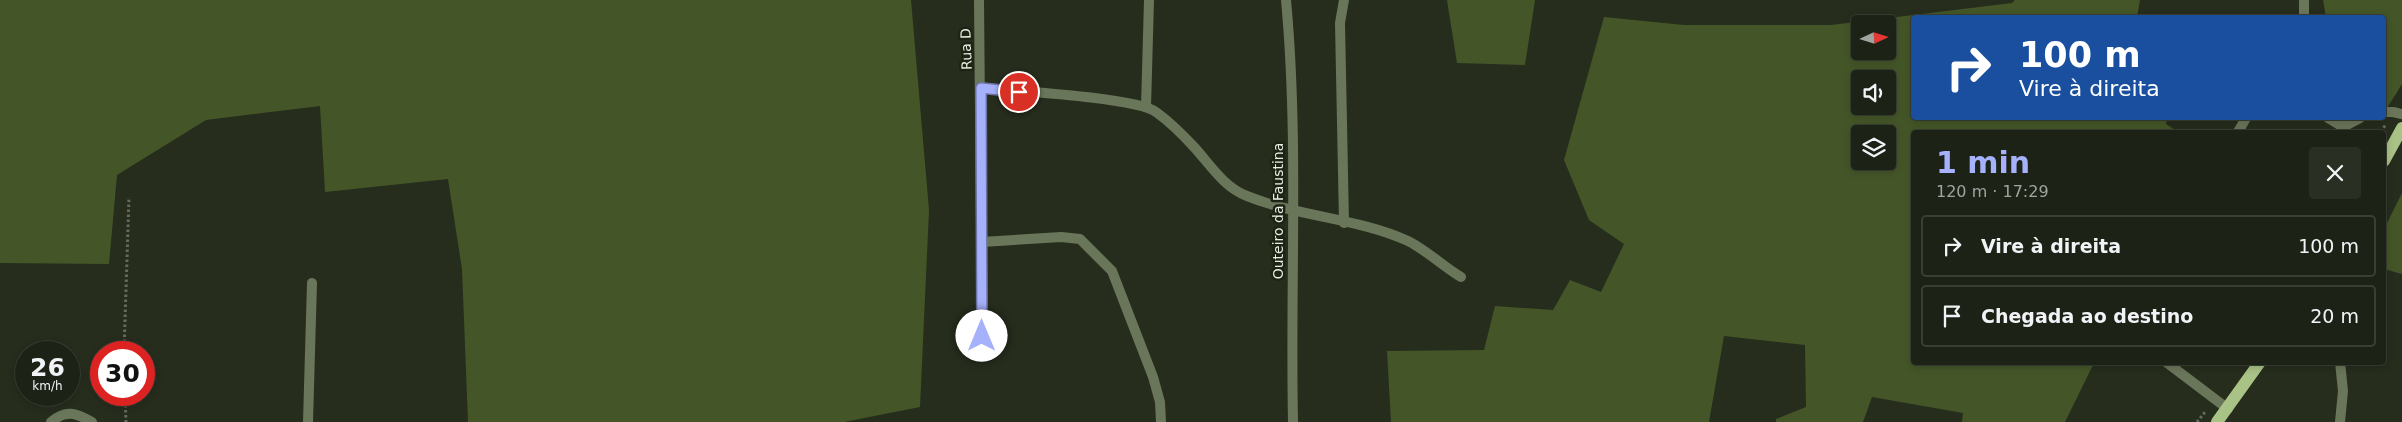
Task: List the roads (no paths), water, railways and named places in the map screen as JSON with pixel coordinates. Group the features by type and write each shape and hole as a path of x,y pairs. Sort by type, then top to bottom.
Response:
{"main road":[{"path":"2386,157 2402,128"},
{"path":"2217,422 2258,365"}],"street":[{"name":"Rua D","path":"978,0 981,88 982,336"},
{"path":"1146,107 1149,0"},
{"name":"Outeiro da Faustina","path":"1286,0 1292,126 1291,328 1293,422"},
{"path":"1344,0 1340,23 1344,223"},
{"path":"981,88 1113,101 1154,110 1169,122 1232,188 1246,196 1293,211 1383,232 1409,242 1461,277"},
{"path":"2386,112 2402,114"},
{"path":"2330,120 2342,130 2357,120"},
{"path":"982,242 1061,237 1080,239 1100,258 1112,271 1150,370 1160,402 1162,422"},
{"path":"308,422 312,283"},
{"path":"2170,365 2228,409"},
{"path":"2340,365 2342,391 2340,422"},
{"path":"51,422 59,415 78,414 92,422"}]}
